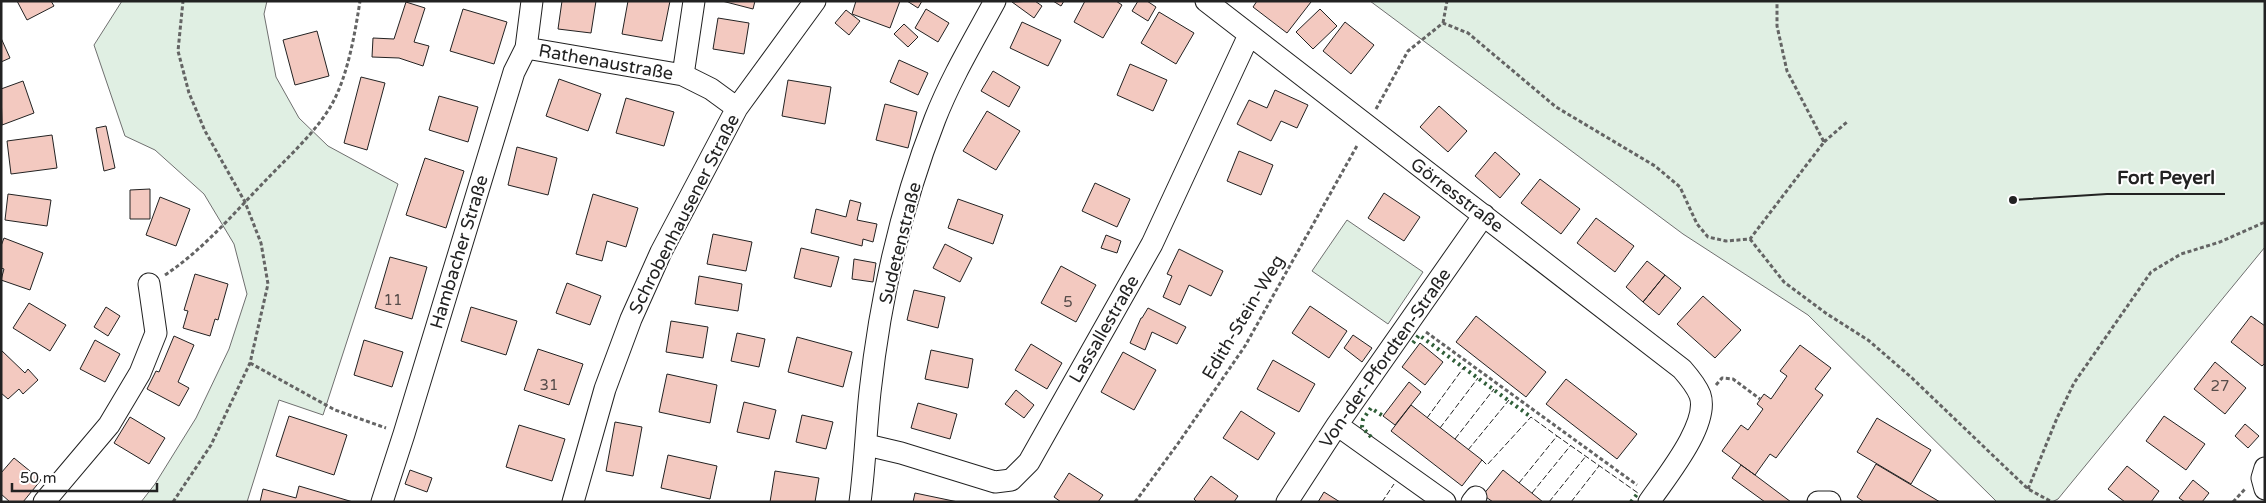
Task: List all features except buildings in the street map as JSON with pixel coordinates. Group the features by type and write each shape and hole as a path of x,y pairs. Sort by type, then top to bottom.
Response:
{"street":[{"name":"Hambacher Straße","path":"382,502 514,72 526,48 532,1"},
{"path":"683,74 694,1"},
{"name":"Schrobenhausener Straße","path":"572,502 605,389 631,319 665,243 737,108 815,1"},
{"name":"Sudetenstraße","path":"860,502 867,445 870,393 878,338 888,279 904,219 935,119 958,68 995,1"},
{"name":"Görresstraße","path":"1206,1 1682,369 1705,394"},
{"name":"Lassallestraße","path":"867,445 901,453 995,482 1011,480 1018,474 1029,462 1152,244 1250,35"},
{"name":"Rathenaustraße","path":"526,48 683,74 711,89 737,108"},
{"name":"Von-der-Pfordten-Straße","path":"1287,502 1337,426 1484,215"},
{"path":"44,502 109,425 140,373 156,333 149,284"},
{"path":"1654,500 1697,428 1705,394"},
{"path":"1337,426 1445,502"},
{"path":"2265,468 2262,478 2265,489"},
{"path":"1818,502 1830,502"}],"path":[{"path":"173,502 210,444 250,363 268,284 262,243 244,202 205,131 189,93 178,51 183,1"},
{"path":"149,284 188,259 308,136 332,103 352,49 360,1"},
{"path":"1373,116 1408,51 1443,23 1447,1"},
{"path":"1777,1 1777,26 1787,71 1824,142"},
{"path":"1443,23 1468,33 1556,107 1656,166 1680,187 1697,224 1708,237 1726,241 1750,239 1824,142 1847,122"},
{"name":"Edith-Stein-Weg","path":"1135,502 1177,446 1245,346 1362,138"},
{"path":"2028,489 2057,418 2074,383 2151,272 2181,254 2220,242 2265,222"},
{"path":"1750,239 1784,282 1868,340 1912,378 2028,489 2052,502"},
{"path":"1411,321 1654,500"},
{"path":"250,363 334,410 404,434"},
{"path":"1705,394 1722,378 1733,379 1760,399"}],"green space":[{"path":"122,1 267,1 264,14 276,77 299,118 328,146 398,184 323,415 279,400 247,502 141,502 155,484 196,418 229,349 247,294 234,244 204,194 155,150 125,136 94,45"},
{"path":"1370,1 2265,1 2265,247 2058,499 2052,502 1997,502 1808,315 1683,234"},
{"path":"1347,220 1423,272 1388,324 1312,271"}],"hedge":[{"path":"1413,343 1419,335 1531,417"},
{"path":"1371,437 1362,427 1363,419 1371,408 1383,416"},
{"path":"1631,502 1638,493"}],"fence":[{"path":"1427,418 1464,367"},
{"path":"1440,428 1478,378"},
{"path":"1455,439 1494,389"},
{"path":"1468,450 1509,400"},
{"path":"1482,460 1487,465 1531,417 1557,436"},
{"path":"1519,483 1557,436 1638,493"},
{"path":"1532,493 1571,445"},
{"path":"1549,502 1586,456"},
{"path":"1571,502 1599,466"},
{"path":"1382,502 1394,484"}],"place":[{"name":"Fort Peyerl","path":"2013,200"}]}
